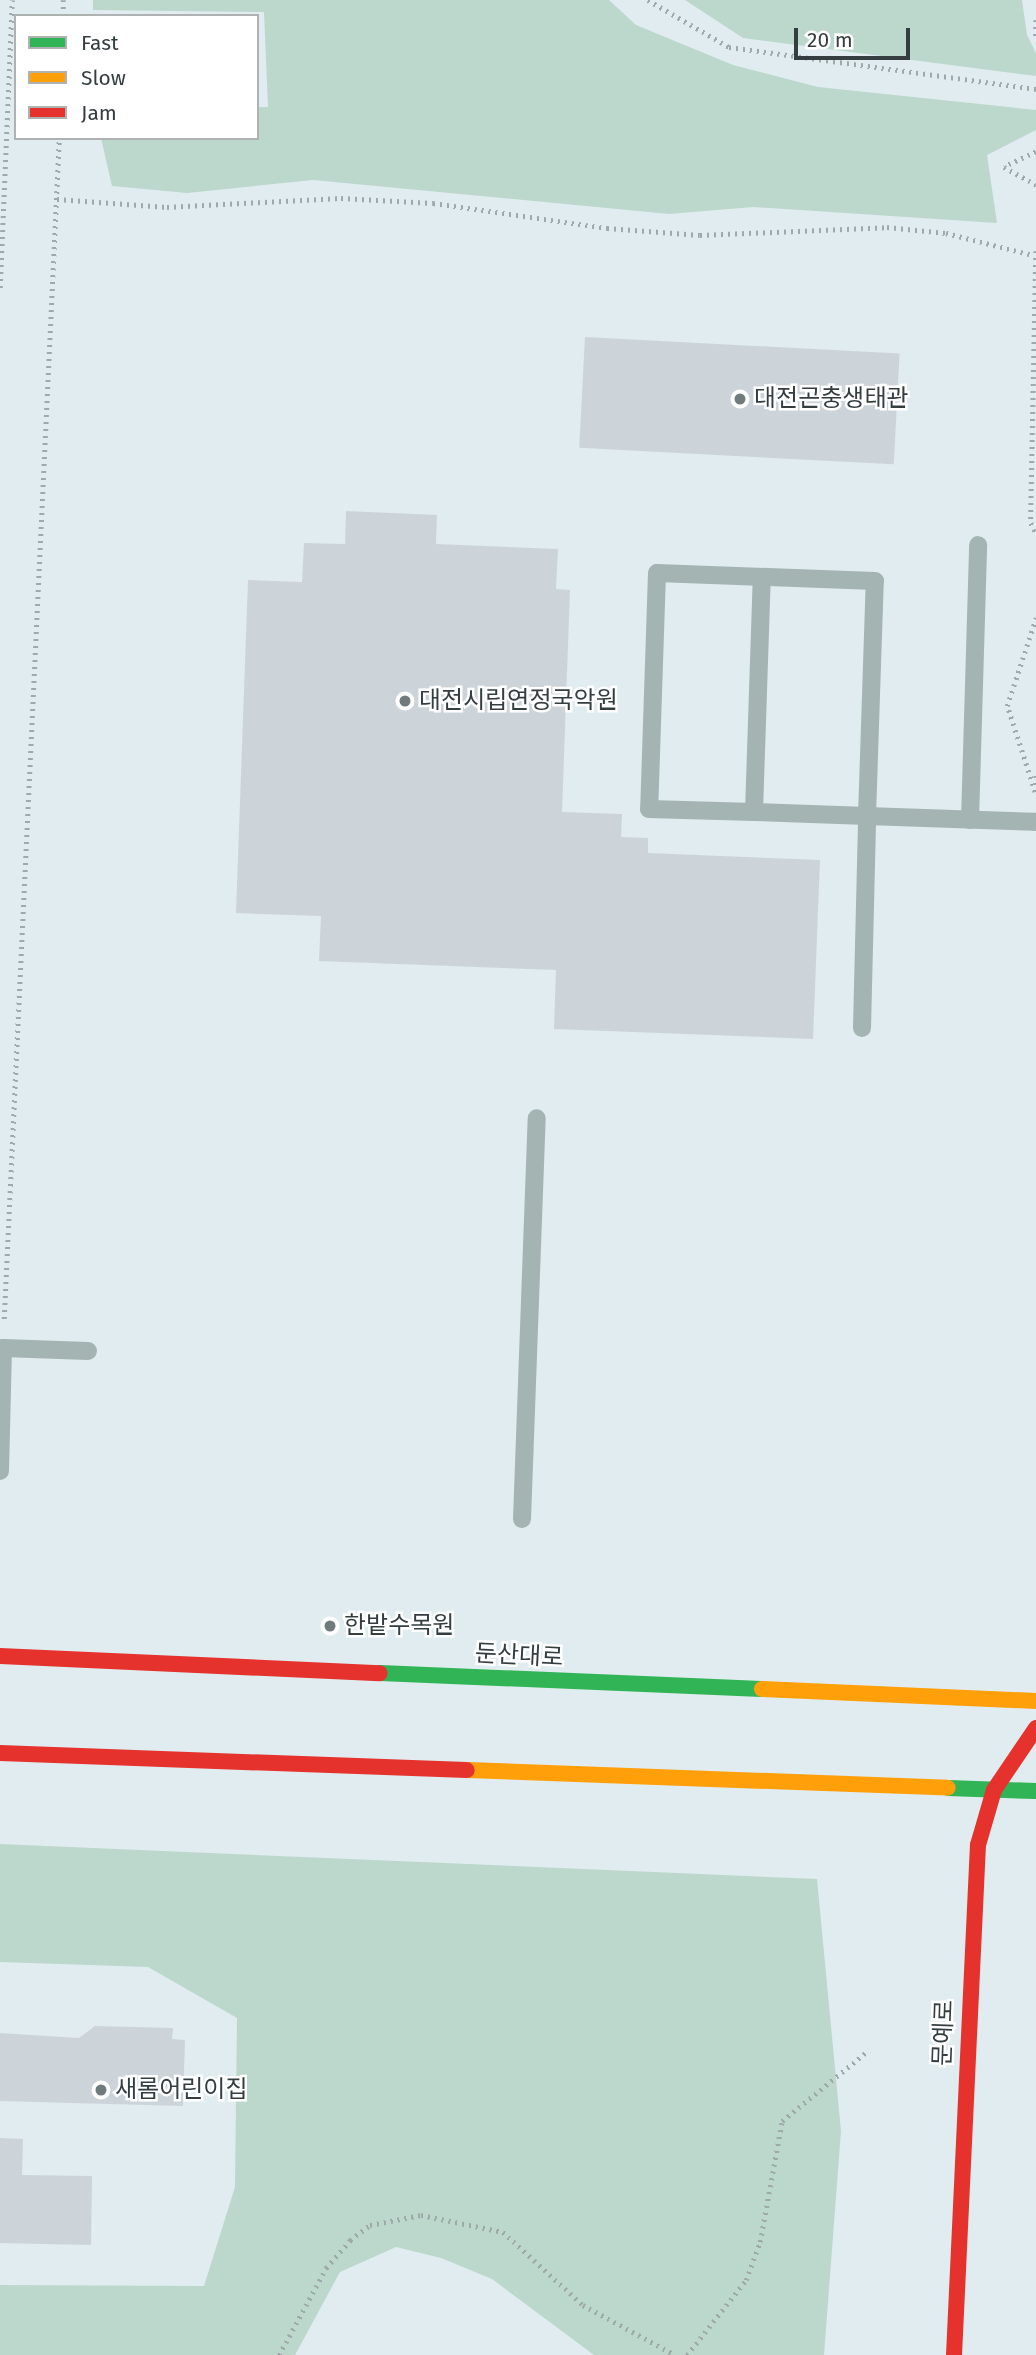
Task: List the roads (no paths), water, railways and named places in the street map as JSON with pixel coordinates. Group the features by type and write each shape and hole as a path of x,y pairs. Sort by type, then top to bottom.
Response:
{"main road":[{"name":"둔산대로","path":"0,1656 1036,1701"},
{"name":"문예로","path":"954,2355 972,1898 978,1845 994,1790 1036,1728"},
{"path":"0,1753 1036,1791"}],"lane":[{"path":"970,820 978,545"},
{"path":"862,1028 867,816 875,581 657,573 649,809 754,812 867,816 970,820 1036,822"},
{"path":"754,812 762,577"},
{"path":"522,1519 537,1118"},
{"path":"0,1471 1,1348 88,1351"}],"place":[{"name":"대전곤충생태관","path":"740,399"},
{"name":"대전시립연정국악원","path":"405,701"},
{"name":"한밭수목원","path":"330,1626"},
{"name":"새롬어린이집","path":"101,2090"}]}
